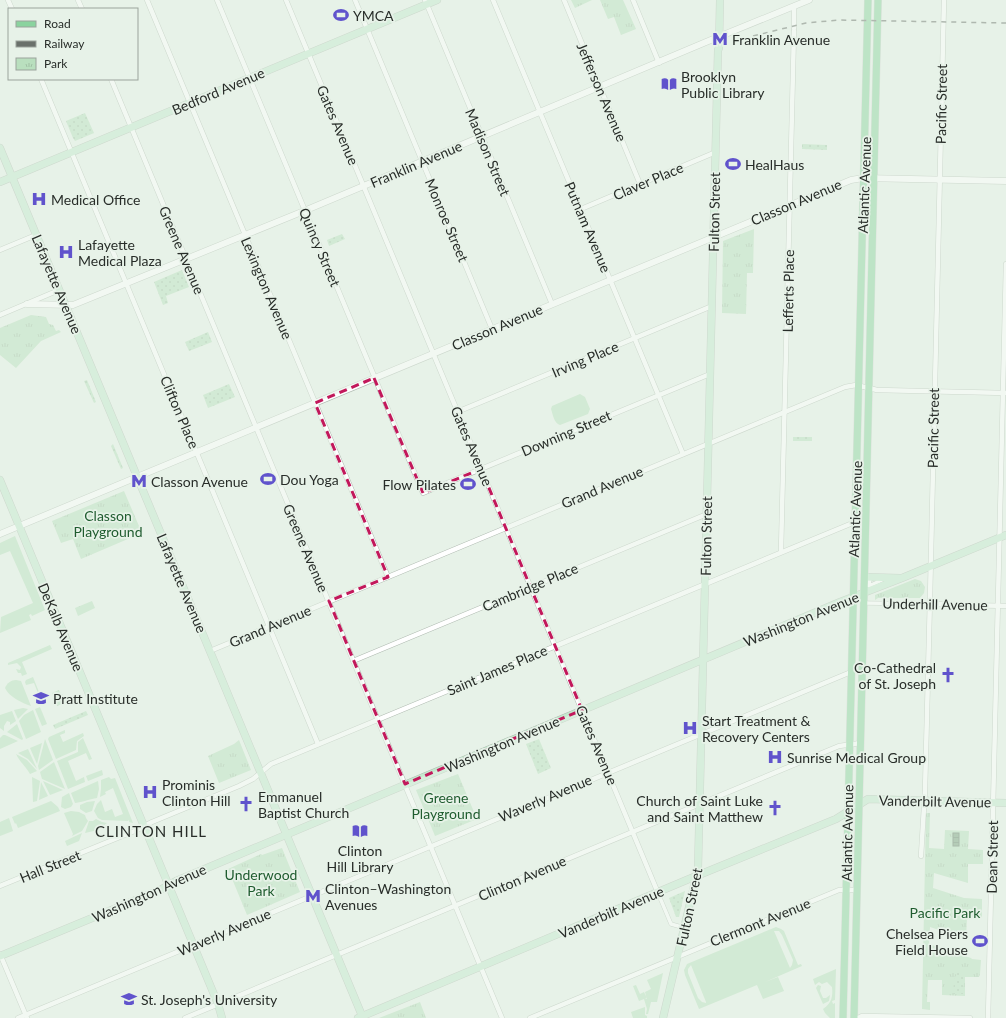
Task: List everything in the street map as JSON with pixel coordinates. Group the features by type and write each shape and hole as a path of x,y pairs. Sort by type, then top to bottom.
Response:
{"main road":[{"name":"Bedford Avenue","path":"0,182 308,54 426,2 437,0"},
{"name":"Fulton Street","path":"663,1018 697,876 702,733 720,0"},
{"name":"Atlantic Avenue","path":"843,1018 868,0"},
{"name":"Atlantic Avenue","path":"854,1018 864,593 867,580 869,388 878,0"},
{"name":"Lafayette Avenue","path":"0,148 261,772 337,955 361,1017"},
{"name":"DeKalb Avenue","path":"0,480 169,885 218,1004 222,1018"},
{"name":"Washington Avenue","path":"0,955 152,893 286,834 703,659 1003,536"},
{"path":"867,580 902,578"},
{"name":"Vanderbilt Avenue","path":"361,1017 836,819 868,800 1006,803"}],"street":[{"name":"Lexington Avenue","path":"147,0 388,576"},
{"name":"Quincy Street","path":"217,0 422,494"},
{"name":"Gates Avenue","path":"286,0 658,893"},
{"name":"Monroe Street","path":"355,0 492,329"},
{"name":"Putnam Avenue","path":"494,0 683,454"},
{"name":"Jefferson Avenue","path":"564,0 640,184"},
{"path":"633,0 659,63"},
{"name":"Franklin Avenue","path":"26,304 72,305 304,211 809,0"},
{"name":"Pacific Street","path":"921,856 924,801 944,0"},
{"name":"Madison Street","path":"426,2 552,304"},
{"name":"Lefferts Place","path":"781,552 794,6"},
{"name":"Clifton Place","path":"41,80 318,744"},
{"name":"Greene Avenue","path":"111,80 502,1018"},
{"name":"Claver Place","path":"581,209 716,152"},
{"name":"Classon Avenue","path":"0,534 851,180 874,178 1006,181"},
{"path":"0,250 36,235"},
{"name":"Dean Street","path":"988,1018 998,606 1003,536 1006,264"},
{"path":"0,316 59,290"},
{"name":"Irving Place","path":"457,412 712,306"},
{"name":"Downing Street","path":"422,494 710,374"},
{"name":"Grand Avenue","path":"210,651 845,387 858,386 877,390 1004,393"},
{"name":"Cambridge Place","path":"353,660 707,514"},
{"name":"Saint James Place","path":"144,826 239,786 252,779 271,764 855,522"},
{"name":"Underhill Avenue","path":"864,603 1006,606"},
{"name":"Waverly Avenue","path":"18,1018 26,1016 312,895 851,672"},
{"name":"Clinton Avenue","path":"184,1018 839,746 861,743"},
{"name":"Hall Street","path":"0,886 144,826"},
{"name":"Clermont Avenue","path":"530,1018 839,890 857,890"},
{"path":"658,893 671,924 685,928"},
{"path":"0,955 26,1016"},
{"path":"858,1018 863,1016 970,1018"}],"highlighted area":[{"path":"374,378 423,493 481,469 582,710 405,784 329,601 388,577 315,403"}],"green space":[{"path":"571,0 592,0 575,8"},
{"path":"600,0 623,0 636,29 621,35 614,17 608,19"},
{"path":"85,113 94,133 75,141 66,121"},
{"path":"802,144 827,145 827,150 802,149"},
{"path":"754,229 753,273 747,273 746,314 722,313 723,241"},
{"path":"342,234 345,239 329,246 327,240"},
{"path":"182,270 189,287 166,296 168,303 163,305 154,282"},
{"path":"31,315 46,317 49,324 53,325 56,331 59,330 61,332 41,341 16,368 0,355 0,328"},
{"path":"208,332 212,342 189,351 185,342"},
{"path":"87,380 96,402 94,403 84,381"},
{"path":"229,384 235,397 208,408 203,395"},
{"path":"580,394 585,397 590,409 588,414 560,425 558,424 553,416 551,409 552,406"},
{"path":"793,437 812,437 812,441 793,441"},
{"path":"113,444 123,468 121,469 111,446"},
{"name":"Classon Playground","path":"124,491 142,533 81,559 73,539 61,543 52,521"},
{"path":"15,536 45,610 32,616 31,614 29,615 31,620 0,633 1,617 33,603 10,551 0,555 0,543"},
{"path":"915,579 921,581 925,587 924,593 920,598 878,598 875,600 875,595"},
{"path":"92,601 95,608 78,616 75,608"},
{"path":"50,645 52,649 22,662 27,674 22,676 21,673 18,673 16,669 20,670 21,667 17,663 8,665 8,663"},
{"path":"33,677 43,702 37,704 41,701 34,683 26,685 25,682"},
{"path":"16,680 21,681 31,706 13,697 5,688 9,682"},
{"path":"59,690 66,702 57,706 52,693"},
{"path":"40,707 47,724 42,726 35,709"},
{"path":"23,708 28,709 18,719 14,710"},
{"path":"33,710 41,732 26,739 19,721 24,715"},
{"path":"12,711 16,721 10,725 10,722 7,721 4,726 4,731 0,728 0,715"},
{"path":"86,711 88,715 55,729 53,725"},
{"path":"17,724 23,739 22,740 7,732"},
{"path":"65,730 65,733 60,735 63,742 83,733 84,736 77,741 76,750 56,759 48,739 49,737"},
{"path":"3,735 18,741 0,749 0,738"},
{"path":"83,738 92,759 89,760 86,753 68,761 76,781 84,777 85,782 68,789 57,761 78,752 78,742"},
{"path":"45,739 53,760 39,770 38,766"},
{"path":"539,739 551,768 538,774 526,744"},
{"path":"239,740 251,770 219,783 208,756 234,744"},
{"path":"42,743 37,764 30,748"},
{"path":"28,749 37,769 28,759 18,753"},
{"path":"16,754 27,760 37,771 30,774"},
{"path":"54,762 65,789 42,779 40,772"},
{"path":"102,770 103,775 88,781 86,776"},
{"name":"Greene Playground","path":"458,774 477,819 435,836 416,790"},
{"path":"32,777 40,781 37,801 33,802"},
{"path":"109,777 111,779 115,778 133,823 129,822 129,820 102,820 98,818 94,811 97,804 101,800 105,812 112,809 115,817 123,814 113,788 105,792 106,794 100,797 101,780"},
{"path":"43,781 63,790 50,795"},
{"path":"98,781 99,789 97,798 75,803 71,793"},
{"path":"41,782 48,796 39,800"},
{"path":"69,793 73,804 71,807 65,809 61,807 62,797"},
{"path":"51,801 60,811 18,828 16,823 15,824 12,817"},
{"path":"95,801 92,811 86,813 80,809 80,805"},
{"path":"71,811 79,812 85,815 88,821 82,831 72,836 73,834 64,813"},
{"name":"Pacific Park","path":"926,813 930,813 929,848 944,849 945,830 969,831 968,849 983,850 983,864 968,864 968,883 934,873 933,888 964,898 982,899 982,917 967,917 966,939 930,927 929,944 972,959 981,960 979,977 965,977 965,996 942,995 942,980 928,980 927,1002 930,1002 930,1010 922,1009"},
{"path":"9,818 13,831 0,836 0,822"},
{"path":"96,819 107,823 98,830 85,833 89,821"},
{"path":"82,833 79,841 67,846 65,841"},
{"name":"Underwood Park","path":"282,848 300,892 247,915 228,869 261,854 262,855"},
{"path":"685,891 679,917 676,917 669,898"},
{"path":"776,927 784,931 798,965 801,964 802,966 765,982 778,977 784,991 763,999 757,985 699,1009 685,975 684,970 687,964","holes":["774,931 779,931 782,935 793,960 790,968","691,965 706,1002 706,1003 702,1002 698,998 688,973 688,969"]},
{"path":"836,969 835,1000 832,1001 833,1004 835,1003 835,1018 830,1018 823,1009 831,999 832,987 827,982 822,984 819,982 815,985 813,979"},
{"path":"960,971 964,974 963,994 953,994 954,981 957,972"},
{"path":"663,973 657,1002 651,1002 648,1014 646,1014 647,1009 644,999 639,1001 633,986 636,985 640,994 644,992 646,997 645,992 651,989 647,980"},
{"path":"818,985 821,986 820,991 823,998 830,995 829,1001 823,1004 816,988"},
{"path":"420,1002 426,1018 379,1018"},
{"path":"645,1007 645,1015 647,1018 633,1018 631,1012"}],"shaded area":[{"path":"953,833 959,833 959,846 953,846"}],"railway":[{"path":"753,36 806,23 839,20 1006,23"}],"place":[{"name":"YMCA","path":"341,15"},
{"name":"Franklin Avenue","path":"720,39"},
{"name":"Brooklyn Public Library","path":"669,84"},
{"name":"HealHaus","path":"733,164"},
{"name":"Medical Office","path":"39,199"},
{"name":"Lafayette Medical Plaza","path":"66,252"},
{"name":"Dou Yoga","path":"268,479"},
{"name":"Classon Avenue","path":"139,481"},
{"name":"Flow Pilates","path":"468,484"},
{"name":"Co-Cathedral of St. Joseph","path":"948,675"},
{"name":"Pratt Institute","path":"41,698"},
{"name":"Start Treatment & Recovery Centers","path":"690,728"},
{"name":"Sunrise Medical Group","path":"775,757"},
{"name":"Prominis Clinton Hill","path":"150,792"},
{"name":"Emmanuel Baptist Church","path":"246,804"},
{"name":"Church of Saint Luke and Saint Matthew","path":"775,808"},
{"name":"Clinton Hill Library","path":"360,831"},
{"name":"Clinton–Washington Avenues","path":"313,896"},
{"name":"Chelsea Piers Field House","path":"980,941"},
{"name":"St. Joseph's University","path":"129,999"}],"district":[{"name":"CLINTON HILL","path":"151,831"}]}
